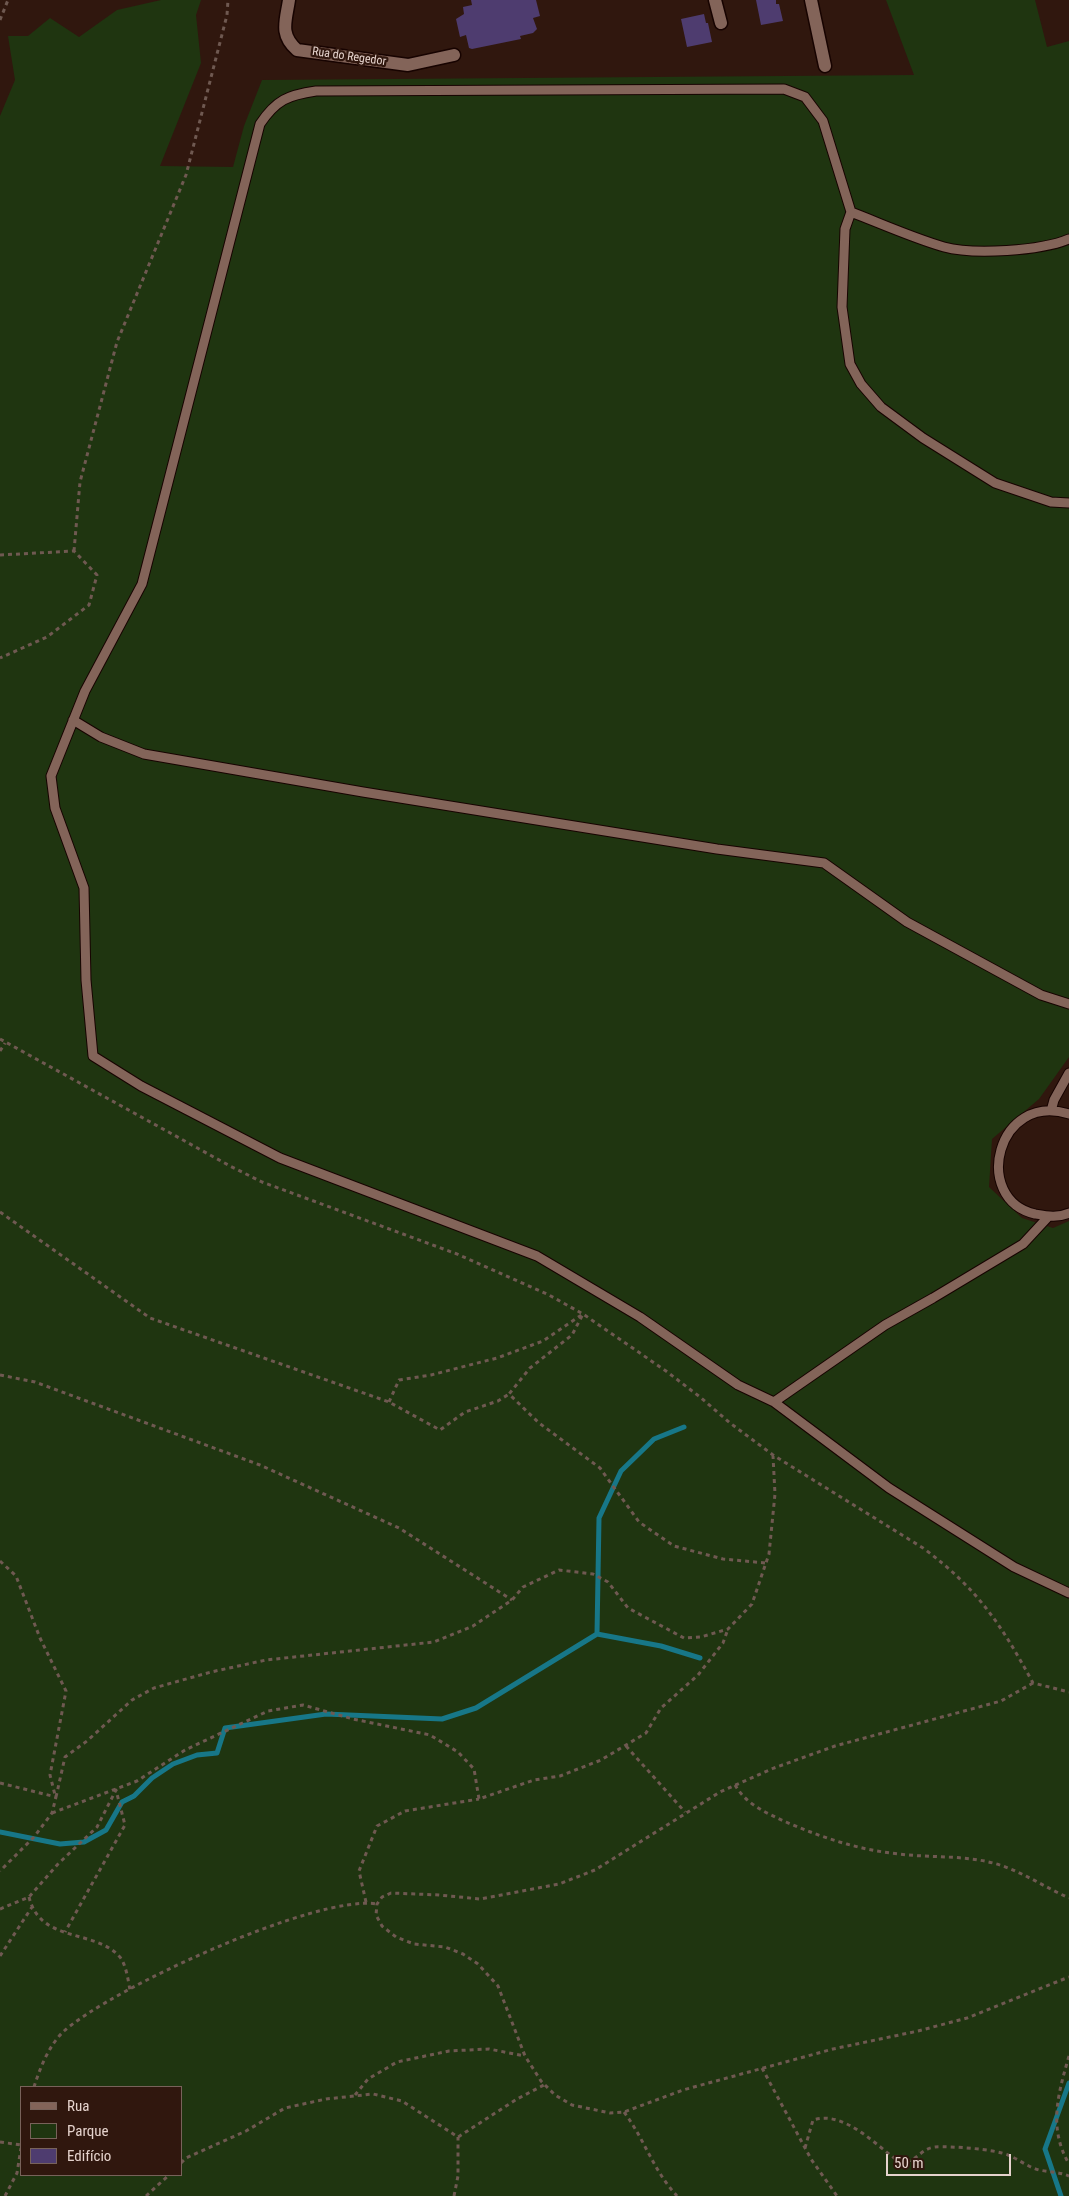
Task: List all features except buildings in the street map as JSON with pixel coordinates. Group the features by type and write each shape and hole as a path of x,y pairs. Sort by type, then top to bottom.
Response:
{"street":[{"name":"Rua do Regedor","path":"289,0 284,32 289,42 297,50 408,64 454,55"},
{"path":"715,0 721,23"},
{"path":"811,0 825,66"}],"lane":[{"path":"1069,503 1051,502 995,483 923,438 882,407 861,384 850,364 842,307 845,229 851,212 823,121 805,97 784,89 316,91 290,95 270,109 260,124 142,584 85,691 51,776 55,808 84,888 86,980 93,1056 141,1086 280,1158 537,1256 640,1317 738,1385 774,1402 888,1488 1014,1567 1069,1593"},
{"path":"851,212 946,248 997,252 1055,245 1069,240"},
{"path":"72,720 101,737 144,754 373,794 698,846 824,863 907,922 1041,995 1069,1004"},
{"path":"1051,1111 1054,1100 1069,1073"},
{"path":"1069,1114 1051,1111 1033,1114 1017,1123 1005,1137 999,1154 998,1171 1004,1188 1015,1203 1030,1212 1048,1217 1069,1213"},
{"path":"774,1402 885,1325 1023,1244 1048,1217"}],"path":[{"path":"0,20 8,0"},
{"path":"0,658 47,637 89,605 97,575 74,550 80,482 117,342 186,175 227,15 228,0"},
{"path":"0,555 74,550"},
{"path":"0,1039 262,1182 457,1254 549,1294 583,1314 666,1371 773,1455 922,1548 944,1564 979,1598 999,1622 1033,1683"},
{"path":"0,1051 5,1042"},
{"path":"0,1212 150,1318 389,1402 440,1430 465,1412 498,1401 509,1394 530,1368 572,1335 583,1314"},
{"path":"389,1402 399,1380 497,1358 543,1341 583,1314"},
{"path":"0,1376 36,1382 260,1465 399,1528 512,1600"},
{"path":"509,1394 539,1423 600,1468 639,1522 674,1546 723,1559 766,1563"},
{"path":"366,1902 359,1871 377,1826 405,1811 479,1799 534,1780 560,1776 601,1760 646,1733 661,1708 698,1675 723,1643 728,1629 752,1604 769,1554 775,1494 773,1455"},
{"path":"0,1561 16,1576 40,1638 66,1691 50,1775 56,1797"},
{"path":"0,1871 34,1837 52,1813 65,1757 87,1741 132,1700 154,1688 211,1672 266,1660 434,1642 473,1626 512,1600 523,1587 559,1570 593,1574 608,1582 628,1608 684,1638 702,1637 728,1629"},
{"path":"1069,1692 1033,1683 1002,1701 835,1746 774,1768 735,1785 685,1812 596,1870 559,1884 480,1899 391,1893 382,1897 377,1904 376,1915 382,1926 396,1936 414,1944 445,1947 464,1954 492,1977 504,2000 525,2056 544,2085 572,2105 610,2113 624,2112 683,2090 833,2048 918,2031 967,2018 1069,1977"},
{"path":"52,1813 137,1781 184,1750 268,1711 303,1705 353,1719 430,1734 458,1752 474,1769 479,1799"},
{"path":"626,1745 685,1812"},
{"path":"0,1783 56,1797"},
{"path":"735,1785 744,1797 757,1807 782,1820 833,1841 881,1852 969,1858 994,1863 1011,1869 1069,1898"},
{"path":"0,1909 29,1896 58,1864 97,1827 116,1790"},
{"path":"64,1932 125,1825 116,1790"},
{"path":"0,1865 6,1865"},
{"path":"29,1896 32,1907 50,1927 104,1946 120,1957 130,1990"},
{"path":"34,2086 46,2056 62,2032 82,2017 130,1990 202,1954 281,1922 352,1904 366,1902 377,1904"},
{"path":"0,1956 32,1907"},
{"path":"355,2096 368,2080 398,2062 449,2051 465,2050 489,2049 525,2056"},
{"path":"1069,2056 1056,2107 1062,2152 1069,2164"},
{"path":"762,2068 805,2148 837,2196"},
{"path":"458,2138 517,2099 544,2085"},
{"path":"182,2162 186,2158 246,2131 285,2108 326,2099 373,2094 402,2101 458,2138"},
{"path":"624,2112 636,2128 656,2170 677,2196"},
{"path":"805,2148 813,2120 823,2117 837,2119 853,2128 898,2161 906,2163 916,2159 923,2151 934,2147 979,2150 1006,2154 1038,2170 1058,2172 1069,2176"},
{"path":"454,2196 458,2176 458,2138"},
{"path":"0,2142 20,2147"},
{"path":"5,2196 17,2173 20,2154"},
{"path":"146,2196 168,2176"}],"green space":[{"path":"161,0 201,0 196,15 201,63 160,166 233,167 244,126 262,80 914,75 886,0 1035,0 1047,47 1069,41 1069,1057 1039,1099 992,1139 989,1187 1022,1218 1053,1228 1069,1221 1069,2196 0,2196 0,116 15,80 8,36 28,36 50,18 79,37 117,10"}],"waterway":[{"path":"597,1634 599,1518 621,1471 654,1439 684,1427"},
{"path":"0,1832 60,1844 84,1842 106,1830 122,1802 134,1796 152,1778 173,1764 197,1755 217,1753 225,1728 326,1714 442,1719 476,1708 597,1634 661,1646 700,1658"},
{"path":"1061,2196 1045,2149 1069,2083"}]}
